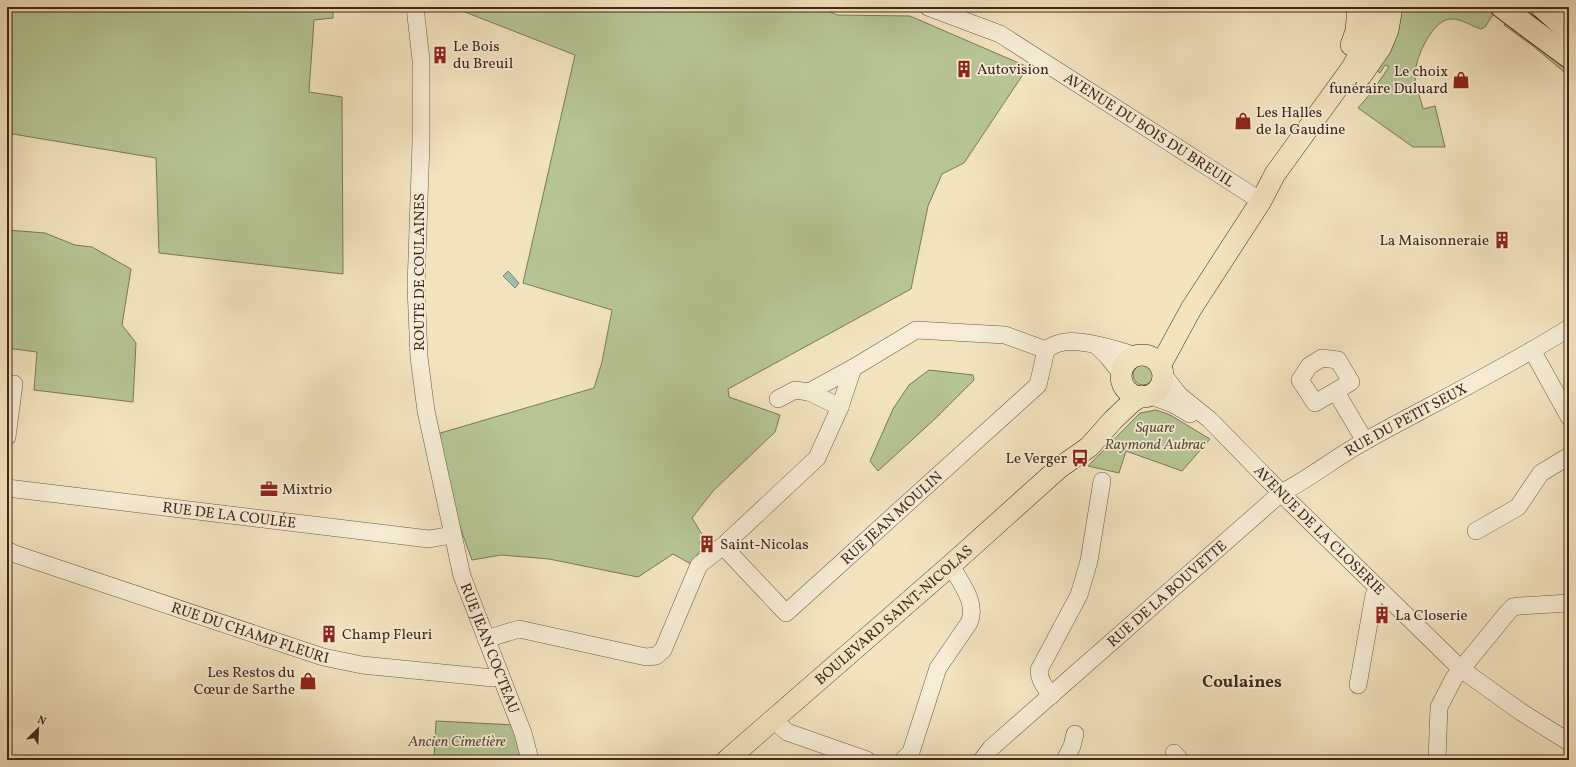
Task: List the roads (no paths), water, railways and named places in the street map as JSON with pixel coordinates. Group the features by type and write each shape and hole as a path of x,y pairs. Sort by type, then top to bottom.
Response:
{"highway":[{"path":"1502,7 1569,57"},
{"path":"1542,7 1569,31"},
{"path":"1565,7 1569,10"}],"main road":[{"path":"1299,140 1347,54 1356,31 1358,7"},
{"path":"1150,362 1191,309 1261,201 1275,174 1351,69 1362,50 1370,30 1374,7"},
{"path":"1261,201 1284,179 1371,63 1381,47 1388,30 1392,7"},
{"path":"1126,362 1150,362 1162,380 1160,386 1155,392 1145,396 1129,392 1121,377 1126,362"},
{"name":"BOULEVARD SAINT-NICOLAS","path":"1059,468 1081,440 1107,413 1119,392 1121,377"},
{"name":"BOULEVARD SAINT-NICOLAS","path":"727,760 951,565 1059,468 1089,447 1113,420 1132,402 1145,396"}],"street":[{"name":"ROUTE DE COULAINES","path":"415,7 421,60 421,142 416,287 419,358 426,411 452,535"},
{"name":"AVENUE DU BOIS DU BREUIL","path":"928,7 1000,34 1261,201"},
{"name":"RUE DU PETIT SEUX","path":"1281,493 1365,441 1532,350 1569,328"},
{"path":"809,392 853,368 916,330 1005,335 1046,350 1061,343 1078,342 1114,348 1150,362"},
{"path":"1097,346 1108,357 1121,377"},
{"name":"RUE JEAN MOULIN","path":"723,546 786,613 1038,385 1046,350"},
{"path":"1532,350 1569,417"},
{"name":"AVENUE DE LA CLOSERIE","path":"1150,362 1179,395 1210,420 1281,493 1461,669 1521,712 1569,742"},
{"path":"486,639 519,629 646,657 656,656 663,650 699,565 723,546 817,458 840,407 853,368"},
{"path":"7,437 14,384"},
{"path":"778,399 795,390 809,392 840,407"},
{"path":"1336,392 1365,441"},
{"name":"AVENUE DE LA CLOSERIE","path":"1145,396 1173,404 1223,434"},
{"path":"1476,531 1518,507 1541,473 1569,456"},
{"path":"1052,695 1039,676 1039,670 1079,595 1089,561 1102,481"},
{"name":"RUE DE LA COULÉE","path":"7,488 429,538 452,535"},
{"name":"RUE DE LA BOUVETTE","path":"982,760 991,748 1281,493"},
{"name":"RUE JEAN COCTEAU","path":"452,535 462,576 523,733 530,760"},
{"name":"RUE DU CHAMP FLEURI","path":"7,550 15,554 323,656 362,664 493,678 501,677"},
{"path":"903,760 911,752 938,668 969,623 972,615 972,606 967,594 951,565"},
{"path":"1358,686 1374,596 1379,590"},
{"path":"1438,760 1439,707 1454,678 1461,669 1513,607 1569,603"},
{"path":"773,719 786,732 867,760"},
{"path":"1065,760 1072,746 1075,734"}],"place":[{"name":"Le Bois du Breuil","path":"440,55"},
{"name":"Autovision","path":"964,69"},
{"name":"Le choix funéraire Duluard","path":"1461,80"},
{"name":"Les Halles de la Gaudine","path":"1243,121"},
{"name":"La Maisonneraie","path":"1502,240"},
{"name":"Le Verger","path":"1080,458"},
{"name":"Mixtrio","path":"269,489"},
{"name":"Saint-Nicolas","path":"707,544"},
{"name":"La Closerie","path":"1382,615"},
{"name":"Champ Fleuri","path":"329,634"},
{"name":"Les Restos du Cœur de Sarthe","path":"308,681"}],"district":[{"name":"Coulaines","path":"1242,681"}],"park label":[{"name":"Square Raymond Aubrac","path":"1155,436"},
{"name":"Ancien Cimetière","path":"457,741"}]}
